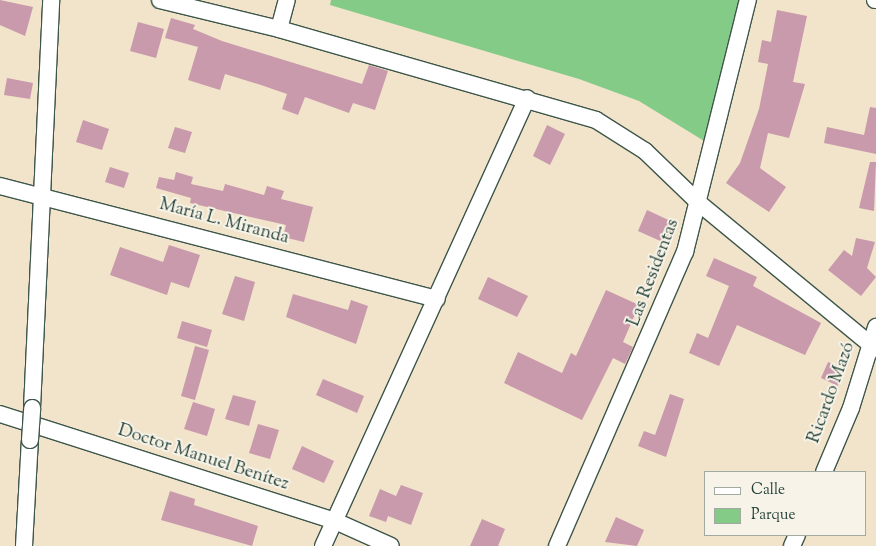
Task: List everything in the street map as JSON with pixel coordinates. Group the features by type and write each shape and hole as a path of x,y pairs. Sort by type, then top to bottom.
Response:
{"street":[{"path":"24,546 44,195 51,0"},
{"path":"160,0 279,29 527,98 596,120 645,151 700,204 874,347"},
{"path":"279,29 287,0"},
{"name":"Las Residentas","path":"557,546 667,302 700,204 748,0"},
{"path":"323,546 527,98"},
{"name":"María L. Miranda","path":"0,186 44,195 437,299"},
{"name":"Ricardo Mazó","path":"824,471 874,347 876,327"},
{"name":"Doctor Manuel Benítez","path":"0,414 335,521 391,546"}],"green space":[{"path":"331,0 740,0 709,144 639,101 579,79 330,5"}],"building":[{"path":"0,0 33,7 25,36 0,25"},
{"path":"777,10 807,16 793,82 805,84 789,138 768,133 760,168 786,187 769,212 726,183 740,163 759,109 768,64 758,62 762,40 771,42"},
{"path":"171,18 195,25 193,29 222,41 362,84 369,65 388,71 375,110 353,103 349,113 305,97 298,115 282,109 287,94 261,85 225,74 220,90 188,80 198,47 165,38"},
{"path":"138,22 164,29 156,58 130,51"},
{"path":"7,78 33,83 30,99 4,95"},
{"path":"870,107 876,108 876,154 824,143 827,127 864,135"},
{"path":"83,120 109,129 102,150 76,142"},
{"path":"547,125 565,134 550,165 533,156"},
{"path":"175,127 192,132 185,153 168,148"},
{"path":"870,162 876,162 874,211 859,208"},
{"path":"110,167 129,173 124,188 105,182"},
{"path":"176,172 193,177 191,184 223,191 225,184 264,195 267,186 284,191 281,199 313,207 304,242 283,237 286,225 190,203 191,198 156,188 159,177 174,180"},
{"path":"647,210 677,224 667,244 638,231"},
{"path":"856,238 875,242 867,268 876,277 861,296 828,270 844,250 852,256"},
{"path":"169,245 200,255 189,288 171,282 167,295 110,275 120,247 163,262"},
{"path":"714,258 757,277 753,286 821,323 805,355 737,325 719,366 689,353 697,333 708,338 729,286 706,276"},
{"path":"235,276 255,282 244,321 222,314"},
{"path":"488,277 528,296 517,317 478,299"},
{"path":"606,290 639,305 623,342 633,347 625,364 613,358 582,420 504,383 518,352 562,373 571,353 576,356"},
{"path":"293,294 348,310 351,300 368,306 356,344 286,317"},
{"path":"182,321 212,330 207,347 177,338"},
{"path":"195,346 209,350 195,400 181,396"},
{"path":"828,362 845,369 838,386 821,378"},
{"path":"323,379 364,396 357,413 316,395"},
{"path":"670,394 684,399 666,457 638,446 644,431 655,435"},
{"path":"233,395 256,401 249,426 225,419"},
{"path":"193,402 215,409 207,436 184,429"},
{"path":"258,424 279,430 270,459 249,453"},
{"path":"302,446 334,461 324,483 292,469"},
{"path":"401,485 423,493 411,525 388,516 386,522 369,516 380,489 396,496"},
{"path":"170,491 195,499 194,505 258,526 252,546 161,520"},
{"path":"616,517 644,530 637,546 605,542"},
{"path":"482,519 505,529 498,546 470,546"}]}
